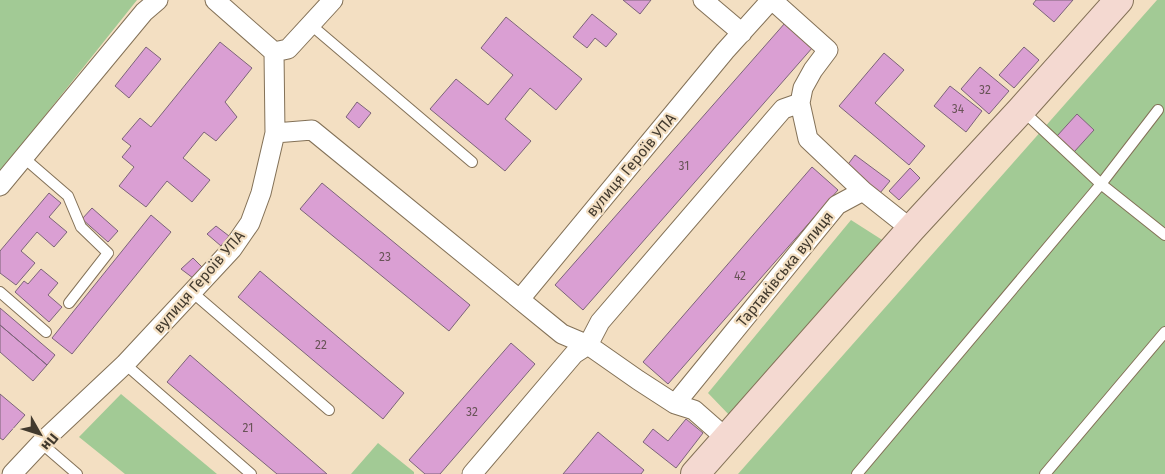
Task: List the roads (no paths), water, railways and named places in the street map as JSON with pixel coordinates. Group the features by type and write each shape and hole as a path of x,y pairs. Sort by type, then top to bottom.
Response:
{"street":[{"path":"0,186 144,12 158,0"},
{"path":"215,0 274,52 288,49 333,0"},
{"path":"702,0 742,33"},
{"name":"вулиця Героїв УПА","path":"520,299 771,0 828,50 813,70 803,88 800,103"},
{"path":"695,474 911,229 1119,0"},
{"name":"вулиця Героїв УПА","path":"12,474 41,442 125,364 232,249 250,223 261,193 276,133 274,52"},
{"path":"472,474 574,354 588,345 600,322 784,109 800,103 808,139 862,191 911,229"},
{"path":"276,133 312,130 562,334 588,345 675,404 694,410 727,439"},
{"name":"Тартаківська вулиця","path":"675,404 837,205 862,191"}],"lane":[{"path":"311,25 472,162"},
{"path":"1021,110 1102,184 1165,235"},
{"path":"857,474 1102,184 1158,110"},
{"path":"24,158 68,196 80,227 108,253 69,304"},
{"path":"0,292 46,332"},
{"path":"192,292 328,410"},
{"path":"1045,474 1165,332"},
{"path":"125,364 251,474"},
{"path":"41,442 77,474"}]}
